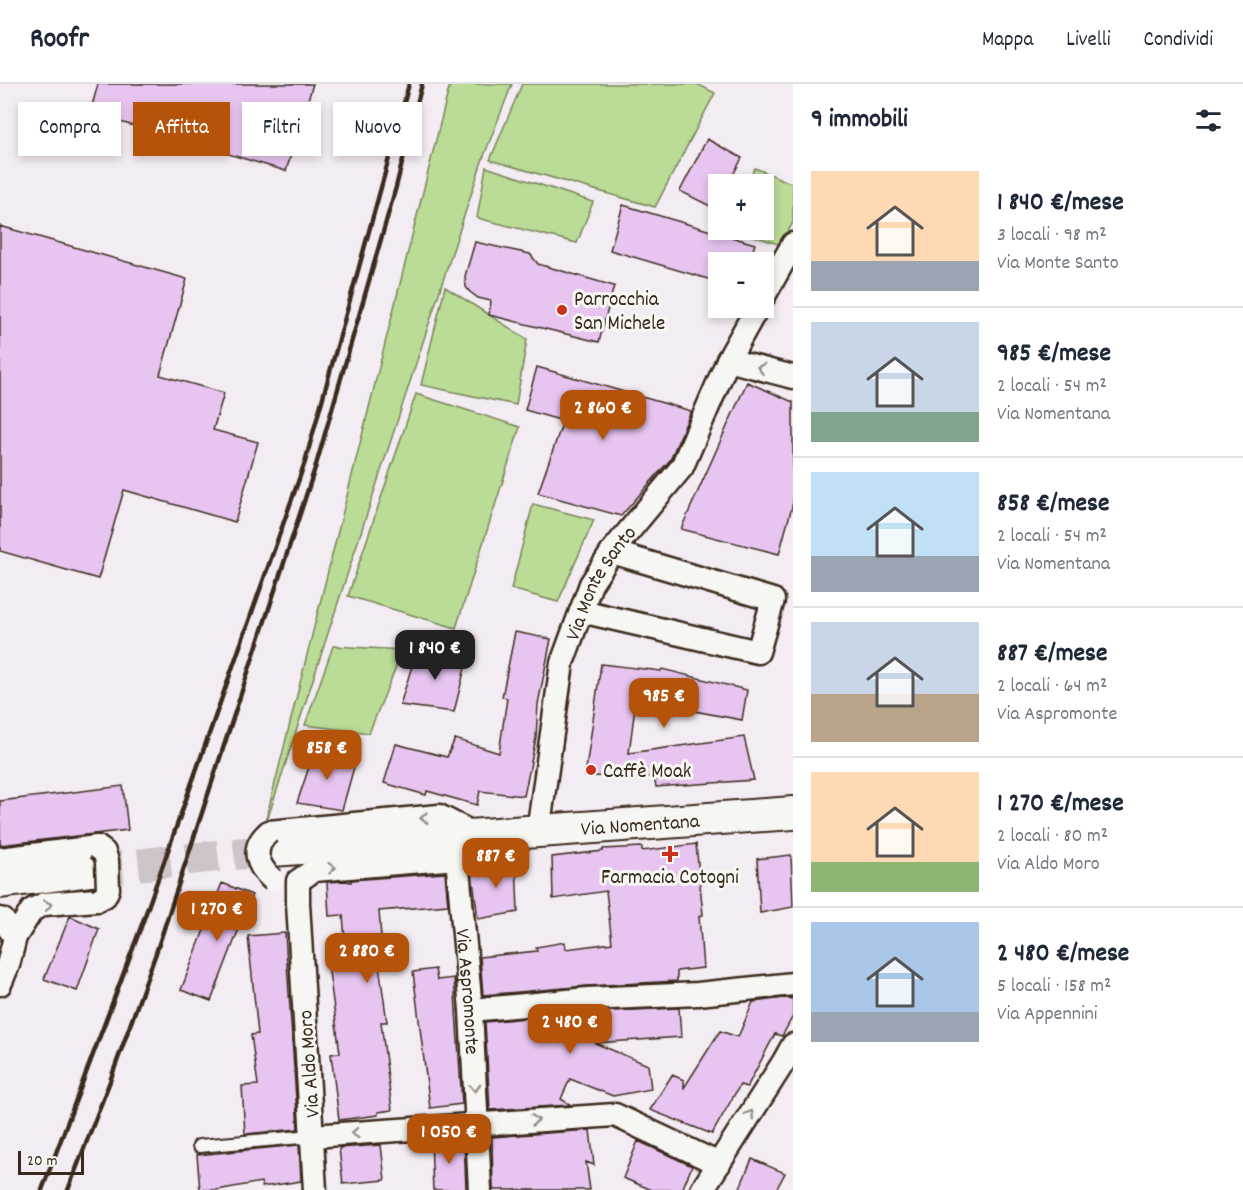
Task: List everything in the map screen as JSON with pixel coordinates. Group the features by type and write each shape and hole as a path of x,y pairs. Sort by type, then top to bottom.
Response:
{"main road":[{"name":"Via Nomentana","path":"272,854 467,847 538,832 793,813"},
{"path":"0,882 94,859"}],"street":[{"path":"774,278 793,244"},
{"name":"Via Monte Santo","path":"538,832 562,663 591,584 612,552 682,467 728,360 751,318"},
{"path":"728,360 793,376"},
{"path":"581,611 758,652 772,600 612,552"},
{"name":"Via Aldo Moro","path":"315,1190 298,881 314,870 467,847"},
{"name":"Via Aspromonte","path":"467,847 471,1010 480,1190"},
{"path":"0,859 94,859 104,852 107,861 108,889 105,896 97,900 44,904 32,910 15,937 8,965 0,984"},
{"path":"272,854 298,903"},
{"path":"0,919 15,937"},
{"path":"471,1010 588,999 698,994 793,984"},
{"path":"702,1190 793,1045"},
{"path":"312,1137 615,1115 719,1164"}],"lane":[{"path":"199,1146 312,1137"}],"green space":[{"path":"450,84 512,84 482,161 261,839"},
{"path":"522,84 697,84 715,93 655,207 490,160"},
{"path":"486,167 593,202 577,243 477,218"},
{"path":"755,168 769,174 752,174"},
{"path":"774,176 793,184 793,222 781,245 766,240 774,240"},
{"path":"445,287 527,339 516,405 421,385"},
{"path":"416,394 520,427 456,628 348,596"},
{"path":"533,504 594,520 558,602 511,589"},
{"path":"333,646 403,650 369,733 305,725"}],"building":[{"path":"98,84 313,84 307,102 242,102 242,156 291,156 286,171 230,154 230,102 133,102 133,126 121,122 121,102 93,102"},
{"path":"707,139 742,158 733,174 708,174 708,205 680,191"},
{"path":"623,205 708,230 708,240 741,240 755,244 752,252 708,252 708,279 610,250"},
{"path":"0,226 187,279 160,375 224,393 213,430 258,442 235,522 124,490 98,579 0,551"},
{"path":"475,242 530,254 538,264 614,286 599,342 489,315 491,301 478,298 466,287 465,276"},
{"path":"537,367 691,411 670,460 621,516 538,493 563,421 525,410"},
{"path":"747,382 793,402 793,503 779,554 681,529"},
{"path":"515,632 551,639 538,704 536,738 524,796 480,791 477,805 427,791 426,795 384,783 396,744 447,757 455,739 499,753 507,698 502,697"},
{"path":"443,649 467,660 454,712 400,705 415,656"},
{"path":"601,664 661,671 662,669 747,690 742,720 636,700 629,753 744,737 754,780 656,787 654,777 585,776"},
{"path":"315,749 356,760 342,810 297,803"},
{"path":"123,786 128,830 0,845 0,801"},
{"path":"696,844 703,915 699,916 703,968 677,971 677,981 483,995 480,957 537,951 536,947 565,942 566,949 612,943 606,891 553,899 552,857 603,851 603,849 642,847 642,851"},
{"path":"791,855 793,907 760,913 757,859"},
{"path":"516,860 518,912 478,919 471,865"},
{"path":"445,873 448,905 379,911 381,937 375,937 387,1022 381,1022 392,1110 378,1112 378,1115 339,1120 331,1054 340,1053 327,957 346,954 343,915 329,916 327,882 351,882 351,880"},
{"path":"222,883 252,895 211,1001 181,990"},
{"path":"70,916 99,929 77,991 44,979"},
{"path":"285,933 298,1129 245,1134 242,1086 258,1085 251,1035 258,1034 248,936"},
{"path":"435,969 437,980 454,978 462,1104 430,1108 413,972"},
{"path":"793,999 793,1016 782,1036 775,1034 747,1087 740,1085 712,1134 650,1110 672,1075 684,1080 684,1088 720,1031 738,1037 753,1002"},
{"path":"679,1008 681,1037 595,1043 648,1065 651,1089 613,1096 570,1079 561,1099 571,1105 490,1110 485,1022 589,1012"},
{"path":"590,1130 594,1165 586,1162 590,1190 493,1190 492,1137"},
{"path":"464,1139 466,1190 433,1190 431,1141"},
{"path":"638,1141 692,1166 682,1190 652,1190 623,1178"},
{"path":"299,1145 301,1181 262,1187 261,1182 217,1190 200,1190 197,1155"},
{"path":"381,1145 385,1180 343,1184 339,1148"},
{"path":"752,1159 785,1173 776,1190 739,1190"}],"tunnel":[{"path":"91,870 272,850"}],"railway":[{"path":"42,1190 141,927 305,462 409,84"},
{"path":"68,1190 156,953 316,465 396,187 422,84"}],"place":[{"name":"Parrocchia San Michele","path":"562,310"},
{"name":"Caffè Moak","path":"591,770"},
{"name":"Farmacia Cotogni","path":"670,854"}]}
